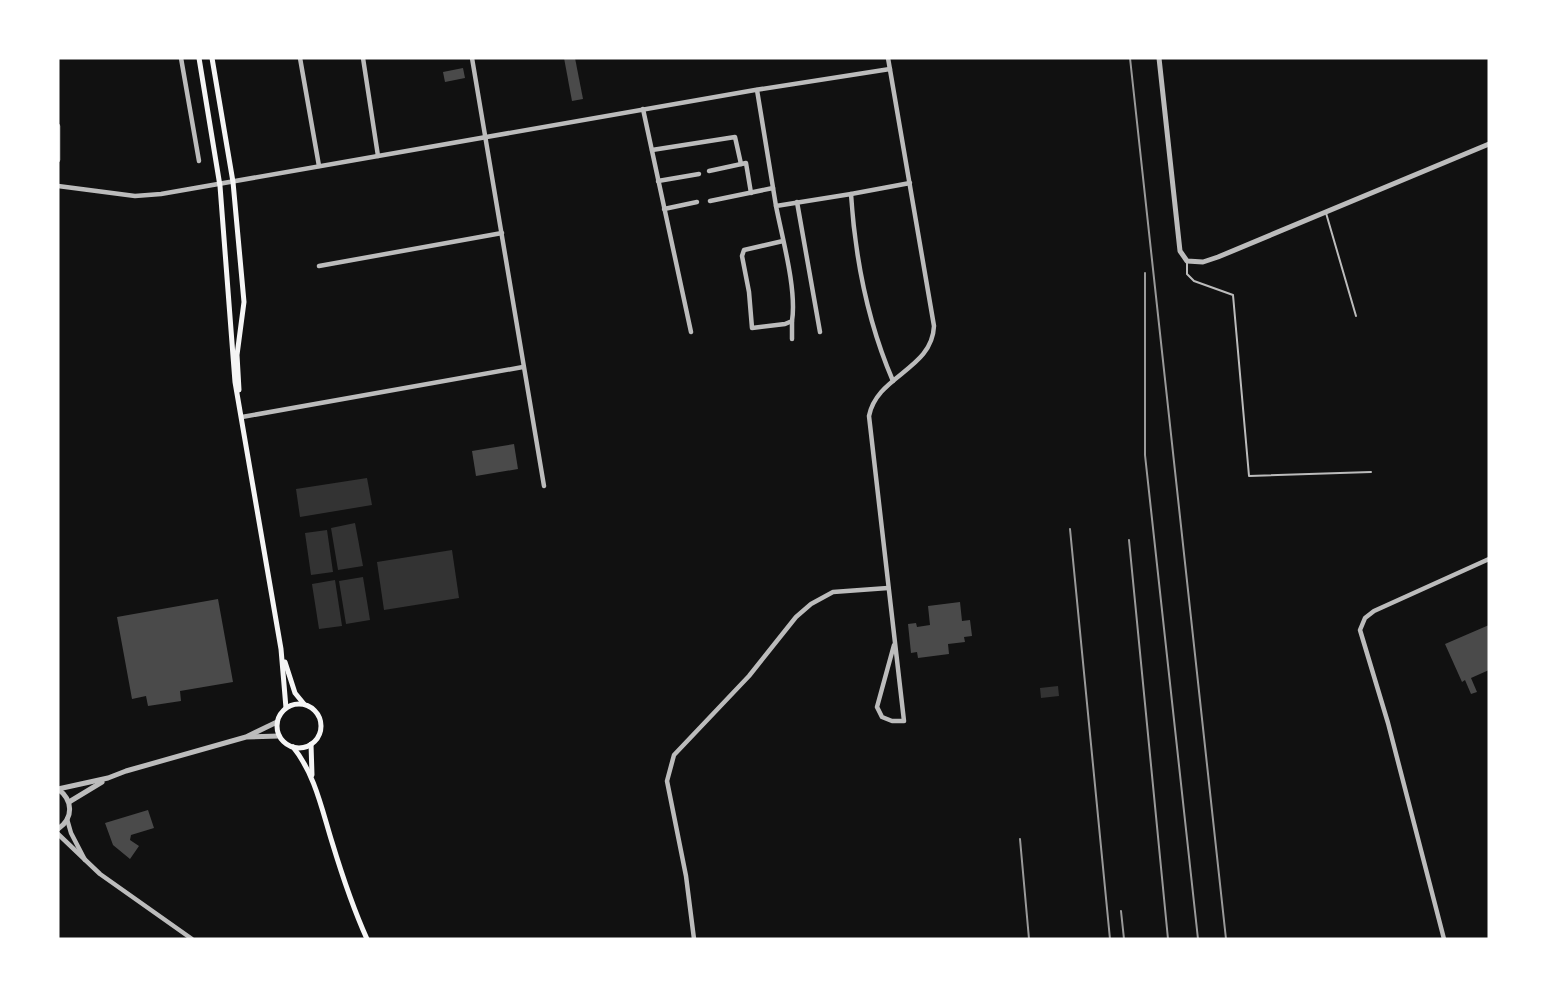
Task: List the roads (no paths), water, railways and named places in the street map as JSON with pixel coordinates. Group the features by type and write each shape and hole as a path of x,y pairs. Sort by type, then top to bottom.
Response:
{"main road":[{"path":"199,58 220,186 235,382 281,649 286,708"},
{"path":"212,58 233,182 244,302 237,355 242,417"},
{"path":"281,649 295,693 304,705"},
{"path":"295,704 304,705 313,709 320,722 320,732 311,744 303,748 293,747 279,736 277,722 286,708 295,704"},
{"path":"311,744 313,781"},
{"path":"293,747 302,758 313,781 337,858 367,939"}],"street":[{"path":"181,58 199,161"},
{"path":"300,58 319,166"},
{"path":"363,58 378,156"},
{"path":"472,58 544,486"},
{"path":"888,58 934,334 932,343 923,356 875,399 869,416 904,721 892,721 882,717 877,707 894,645"},
{"path":"1159,58 1180,251 1187,261 1203,262 1218,257 1489,144"},
{"path":"58,186 142,196 220,186 643,109 890,69"},
{"path":"757,90 793,312 792,339"},
{"path":"643,109 691,332"},
{"path":"58,127 58,160"},
{"path":"652,150 735,136 741,164"},
{"path":"709,171 746,163 751,194"},
{"path":"658,181 699,174"},
{"path":"776,206 910,183"},
{"path":"710,201 773,188"},
{"path":"851,194 874,330 893,381"},
{"path":"664,209 697,202"},
{"path":"797,202 820,332"},
{"path":"319,266 502,233"},
{"path":"783,241 746,248 742,256 752,328 792,321"},
{"path":"242,417 523,367"},
{"path":"1444,939 1388,723 1361,636 1362,625 1365,618 1374,611 1489,559"},
{"path":"694,939 686,876 667,781 674,755 749,676 796,617 811,604 833,592 888,588"},
{"path":"85,861 71,833 69,802 58,789 108,778 246,737 277,722"},
{"path":"246,737 279,736"},
{"path":"69,802 108,778"},
{"path":"68,819 58,831 85,861 192,939"}],"lane":[{"path":"1325,211 1356,316"},
{"path":"1187,261 1186,274 1194,281 1233,296 1249,477 1371,472"}],"railway":[{"path":"1130,58 1226,939"},
{"path":"1145,273 1145,455 1198,939"},
{"path":"1070,529 1110,939"},
{"path":"1129,540 1168,939"},
{"path":"1020,839 1029,939"},
{"path":"1121,911 1124,939"}]}
